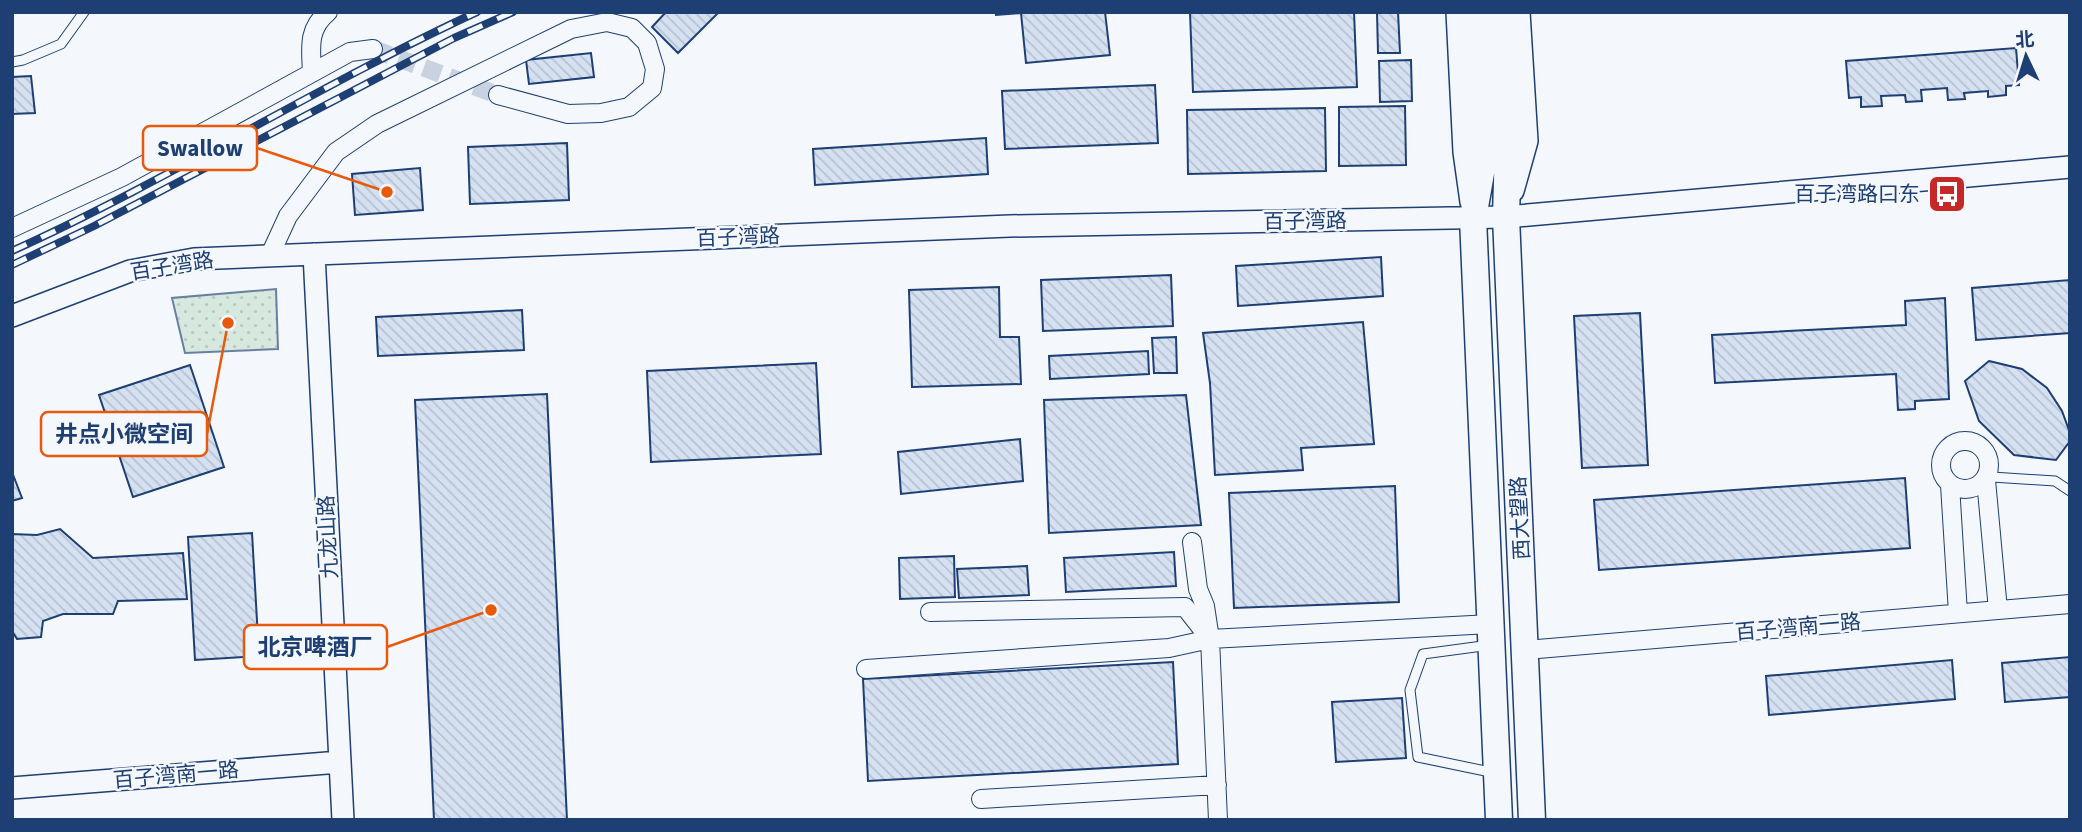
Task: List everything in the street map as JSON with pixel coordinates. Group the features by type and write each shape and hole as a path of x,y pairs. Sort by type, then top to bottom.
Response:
{"main road":[{"name":"西大望路","path":"1478,12 1486,145 1473,218 1499,820"},
{"name":"西大望路","path":"1499,12 1508,145 1506,216 1532,820"}],"street":[{"path":"312,74 311,39 318,20 328,12"},
{"name":"西大望路","path":"1457,12 1464,152 1473,218"},
{"name":"西大望路","path":"1506,216 1527,141 1518,12"},
{"path":"270,256 288,215 336,152 377,124 571,29 607,22 632,28 647,43 655,69 652,88 629,107 601,113 568,114 498,95"},
{"path":"12,228 122,177 350,52 373,49"},
{"path":"1506,216 2070,167"},
{"name":"百子湾路","path":"12,317 130,271 194,259 1010,226 1506,216"},
{"name":"九龙山路","path":"314,254 343,820"},
{"path":"1958,614 1950,485 1940,468 1945,449 1962,439 1981,444 1991,461 1986,480 1998,610"},
{"path":"1950,485 1969,490 1986,480"},
{"path":"1192,542 1198,589 1205,606 1210,639 1218,820"},
{"name":"百子湾南一路","path":"1526,650 2070,604"},
{"path":"930,612 1185,607 1210,639"},
{"path":"866,669 1169,648 1210,639 1492,635"},
{"name":"百子湾南一路","path":"12,788 340,762"},
{"path":"981,799 1217,785"}],"lane":[{"path":"12,62 61,44 83,12"},
{"path":"1986,480 1993,477 2055,481 2070,491"},
{"path":"1492,635 1423,654 1410,690 1418,757 1497,773"}],"shaded area":[{"path":"276,289 278,349 185,353 172,298"}],"building":[{"path":"666,12 717,14 678,53 652,27"},
{"path":"996,12 1105,12 1110,55 1026,63 1021,13 996,15"},
{"path":"1190,12 1354,12 1357,87 1193,92"},
{"path":"1377,12 1398,12 1400,53 1378,53"},
{"path":"2016,48 2019,85 2006,86 2006,95 1988,97 1988,91 1964,93 1965,99 1948,100 1947,88 1921,90 1922,101 1906,102 1905,95 1881,96 1882,106 1861,107 1861,97 1849,98 1846,61"},
{"path":"591,53 594,77 529,84 526,60"},
{"path":"1411,60 1412,101 1380,102 1379,61"},
{"path":"31,76 35,113 12,114 12,77"},
{"path":"1155,85 1158,143 1005,149 1002,91"},
{"path":"1405,106 1406,165 1339,166 1339,107"},
{"path":"1325,108 1326,171 1188,174 1187,110"},
{"path":"986,138 988,174 815,185 813,149"},
{"path":"567,143 569,200 470,204 468,147"},
{"path":"420,168 423,210 355,215 352,174"},
{"path":"1381,257 1383,296 1238,306 1236,266"},
{"path":"1171,275 1173,326 1043,331 1041,280"},
{"path":"2070,280 2070,333 1976,340 1972,288"},
{"path":"999,287 1000,337 1019,337 1021,384 912,387 909,290"},
{"path":"1945,298 1949,399 1915,401 1915,409 1898,410 1896,374 1715,383 1712,335 1906,325 1905,301"},
{"path":"522,310 524,350 378,356 376,317"},
{"path":"1640,313 1648,465 1582,468 1574,316"},
{"path":"1363,322 1374,444 1301,448 1303,470 1215,475 1210,383 1203,333"},
{"path":"1176,337 1177,373 1154,373 1152,338"},
{"path":"1148,351 1149,374 1050,379 1049,356"},
{"path":"1989,361 2022,369 2047,388 2062,411 2070,433 2070,441 2056,460 2014,455 1979,421 1965,381"},
{"path":"816,363 821,454 651,462 647,371"},
{"path":"190,365 224,467 133,497 99,395"},
{"path":"547,394 567,820 434,820 415,400"},
{"path":"1186,395 1201,525 1049,533 1044,400"},
{"path":"1020,439 1023,481 901,494 898,452"},
{"path":"12,472 22,498 12,501"},
{"path":"1905,478 1910,548 1599,570 1594,500"},
{"path":"1395,486 1399,602 1234,608 1229,493"},
{"path":"60,529 93,558 183,553 187,599 118,601 113,614 63,614 43,621 41,637 17,639 12,631 12,534 37,535"},
{"path":"252,533 259,656 195,660 188,537"},
{"path":"1174,552 1176,586 1066,592 1064,558"},
{"path":"954,556 955,597 900,599 899,558"},
{"path":"1027,566 1029,595 959,598 957,569"},
{"path":"2070,657 2070,697 2005,702 2002,663"},
{"path":"1952,660 1955,699 1769,715 1766,676"},
{"path":"1173,662 1178,764 868,781 863,679"},
{"path":"1402,698 1406,758 1336,762 1332,702"}],"tunnel":[{"path":"373,49 498,95"}],"railway":[{"path":"12,251 130,194 360,70 477,12"},
{"path":"12,265 94,226 454,38 513,12"}],"place":[{"name":"Swallow","path":"387,192"},
{"name":"百子湾路口东","path":"1947,194"},
{"name":"井点小微空间","path":"228,323"},
{"name":"北京啤酒厂","path":"491,610"}]}
